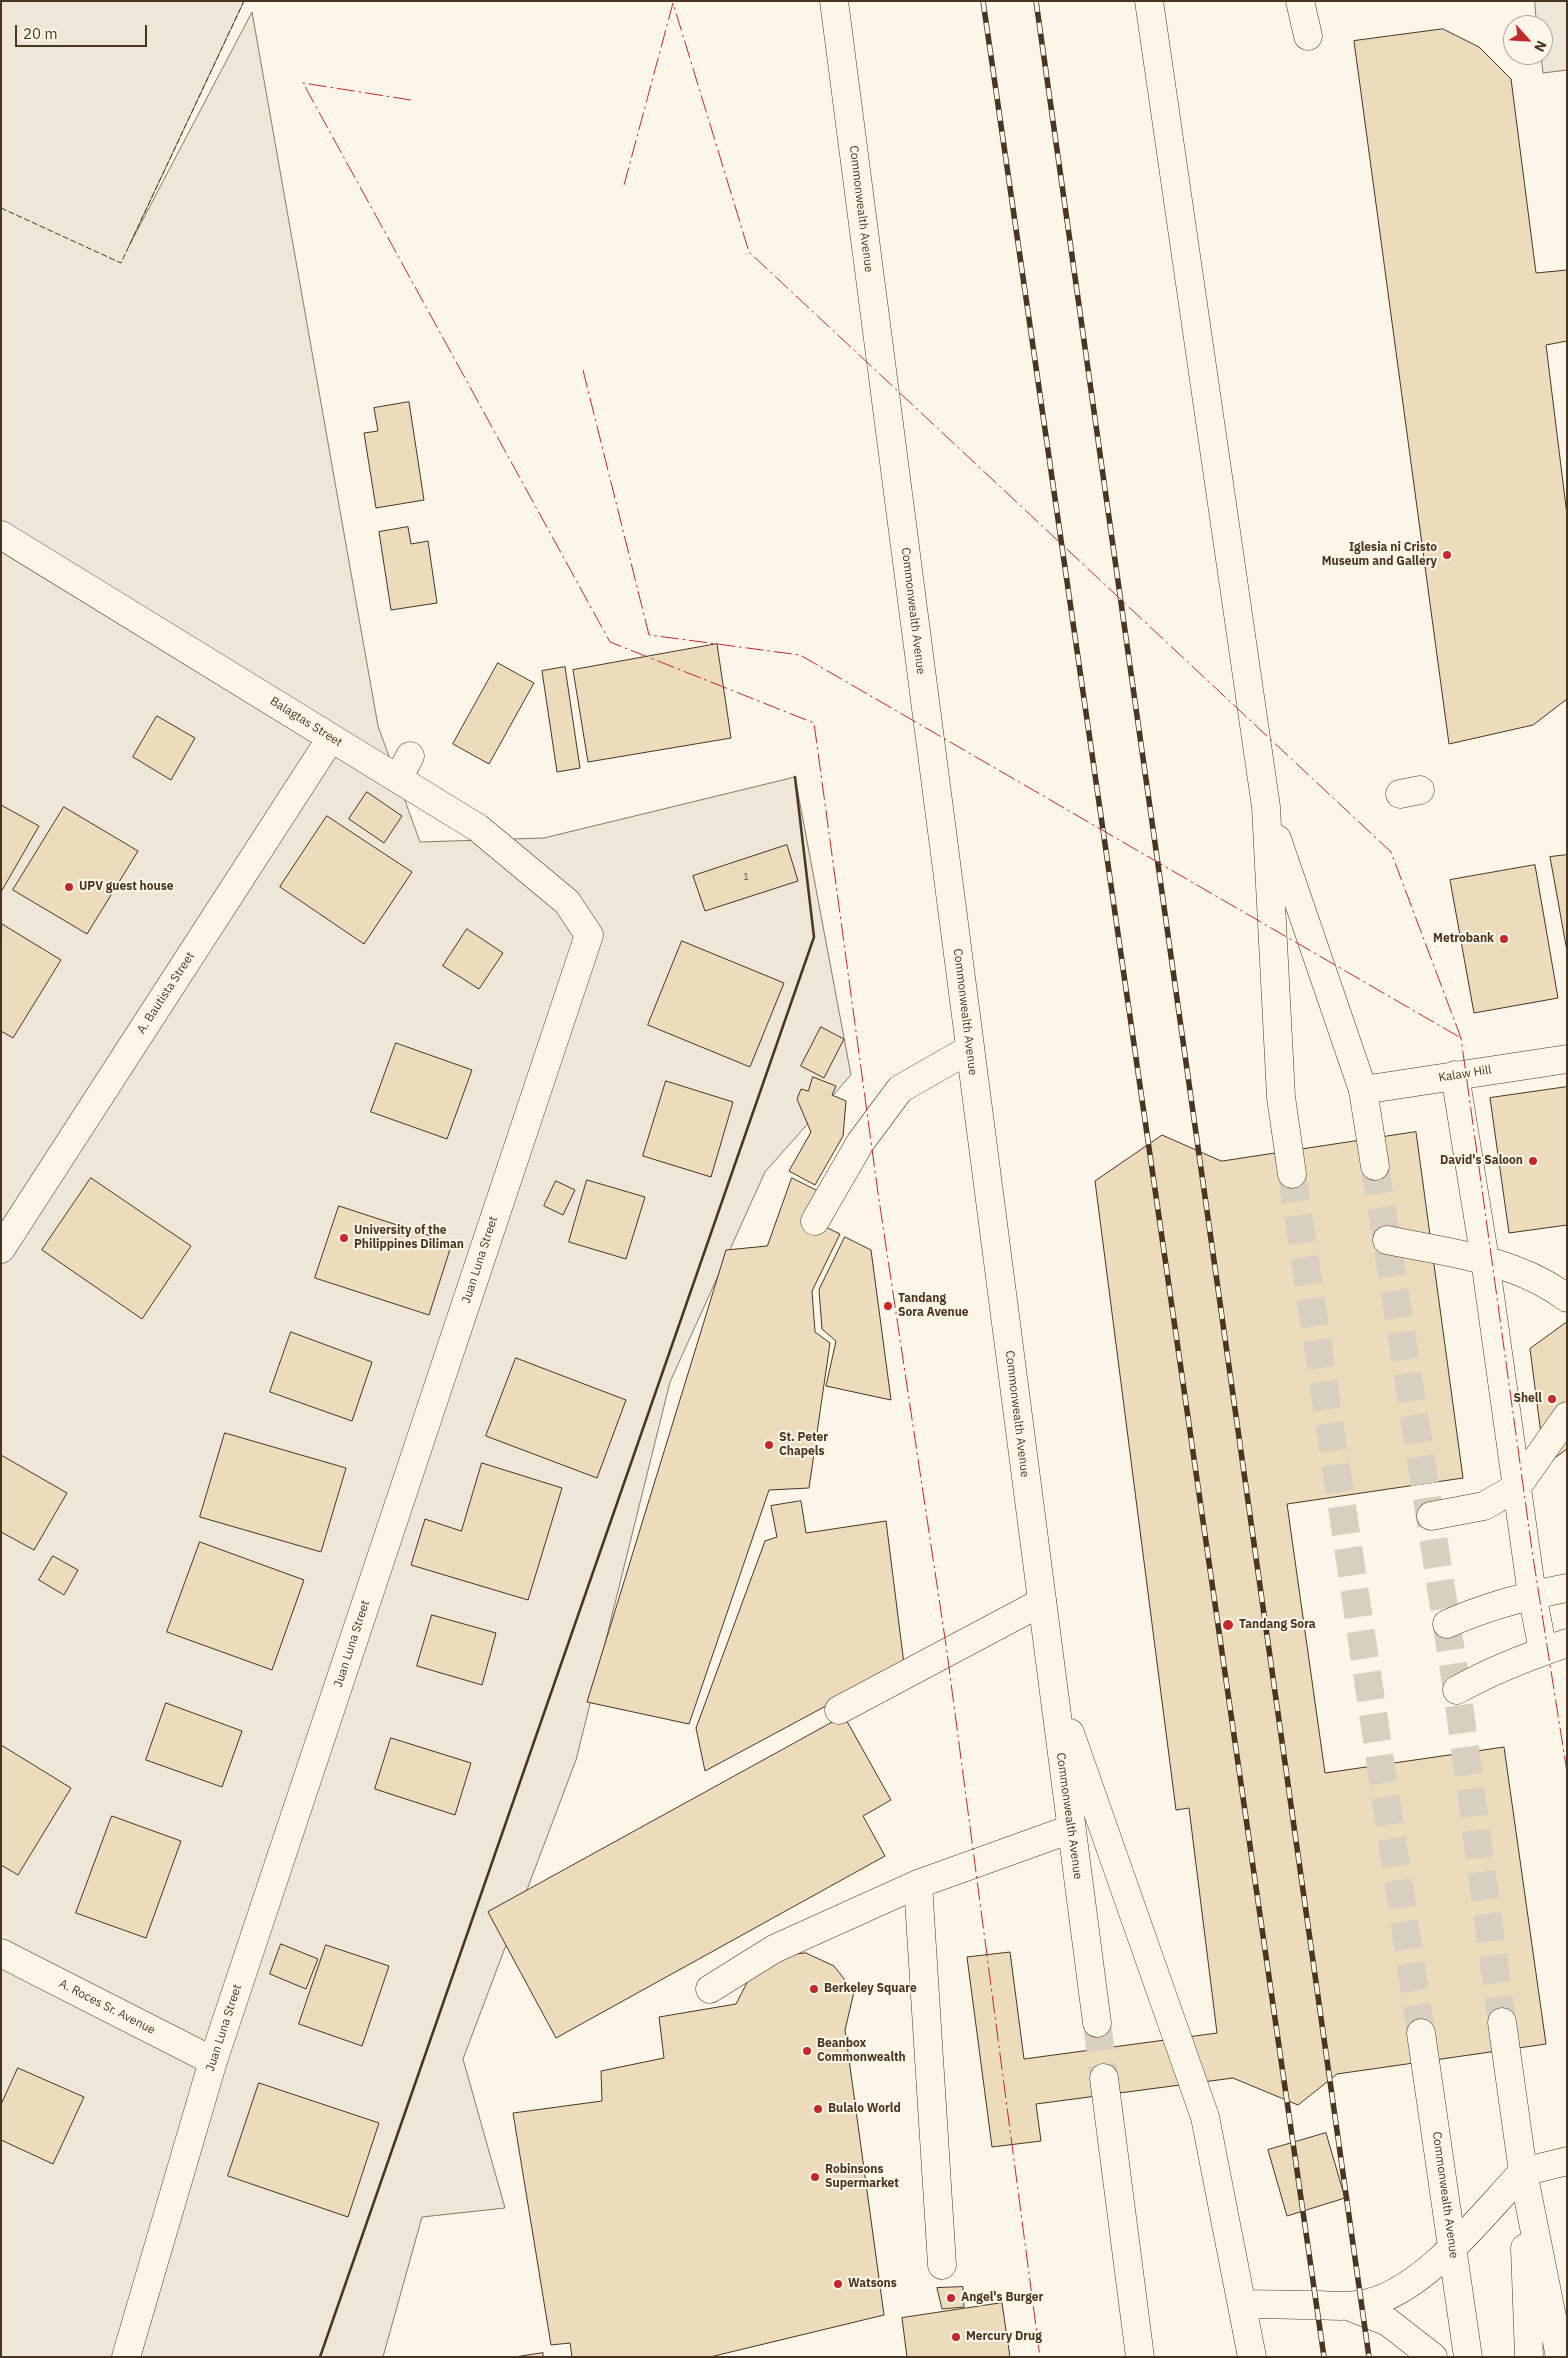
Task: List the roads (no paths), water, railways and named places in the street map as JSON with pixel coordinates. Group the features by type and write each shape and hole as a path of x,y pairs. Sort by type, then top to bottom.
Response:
{"main road":[{"name":"Commonwealth Avenue","path":"834,1 1097,2023"},
{"path":"1149,1 1266,807 1281,1097 1292,1174"},
{"path":"1300,1 1308,36"},
{"name":"Balagtas Street","path":"1,535 331,738 404,767 567,902 589,935"},
{"name":"A. Bautista Street","path":"1,1249 331,738"},
{"path":"1266,807 1363,1090 1375,1166"},
{"name":"Juan Luna Street","path":"126,2357 213,2061 589,935"},
{"path":"815,1222 860,1143 900,1089 970,1049"},
{"name":"Kalaw Hill","path":"1363,1090 1567,1059"},
{"path":"1455,1075 1485,1260 1532,1595 1555,1646 1479,1677 1457,1690"},
{"path":"1387,1240 1485,1260 1546,1283 1567,1298"},
{"path":"1431,1516 1484,1506 1518,1487 1567,1416"},
{"path":"1446,1624 1471,1613 1532,1595 1567,1588"},
{"path":"839,1710 1042,1602"},
{"path":"1051,1680 1205,2117 1252,2357"},
{"path":"710,1989 774,1949 918,1884 1071,1830"},
{"path":"918,1884 942,2265"},
{"name":"A. Roces Sr. Avenue","path":"1,1953 213,2061"},
{"path":"1502,2022 1523,2172 1560,2357"},
{"name":"Commonwealth Avenue","path":"1421,2033 1468,2357"},
{"path":"1104,2078 1140,2357"},
{"path":"1242,2304 1348,2306 1377,2300 1409,2285 1453,2246 1523,2172 1567,2161"},
{"path":"1523,2172 1529,2357"},
{"path":"1409,2285 1440,2241 1449,2219"},
{"path":"1348,2306 1388,2322 1433,2357"}],"tunnel":[{"path":"1375,1166 1457,1690 1502,2022"},
{"path":"1292,1174 1421,2033"},
{"path":"1097,2023 1104,2078"}],"railway":[{"path":"983,1 1324,2357"},
{"path":"1036,1 1369,2357"}],"place":[{"name":"Iglesia ni Cristo Museum and Gallery","path":"1447,555"},
{"name":"UPV guest house","path":"69,887"},
{"name":"Metrobank","path":"1504,939"},
{"name":"David's Saloon","path":"1533,1161"},
{"name":"University of the Philippines Diliman","path":"344,1238"},
{"name":"Tandang Sora Avenue","path":"888,1306"},
{"name":"Shell","path":"1552,1399"},
{"name":"St. Peter Chapels","path":"769,1445"},
{"name":"Tandang Sora","path":"1228,1625"},
{"name":"Berkeley Square","path":"814,1989"},
{"name":"Beanbox Commonwealth","path":"807,2051"},
{"name":"Bulalo World","path":"818,2109"},
{"name":"Robinsons Supermarket","path":"815,2177"},
{"name":"Watsons","path":"838,2284"},
{"name":"Angel's Burger","path":"951,2298"},
{"name":"Mercury Drug","path":"956,2337"}]}
